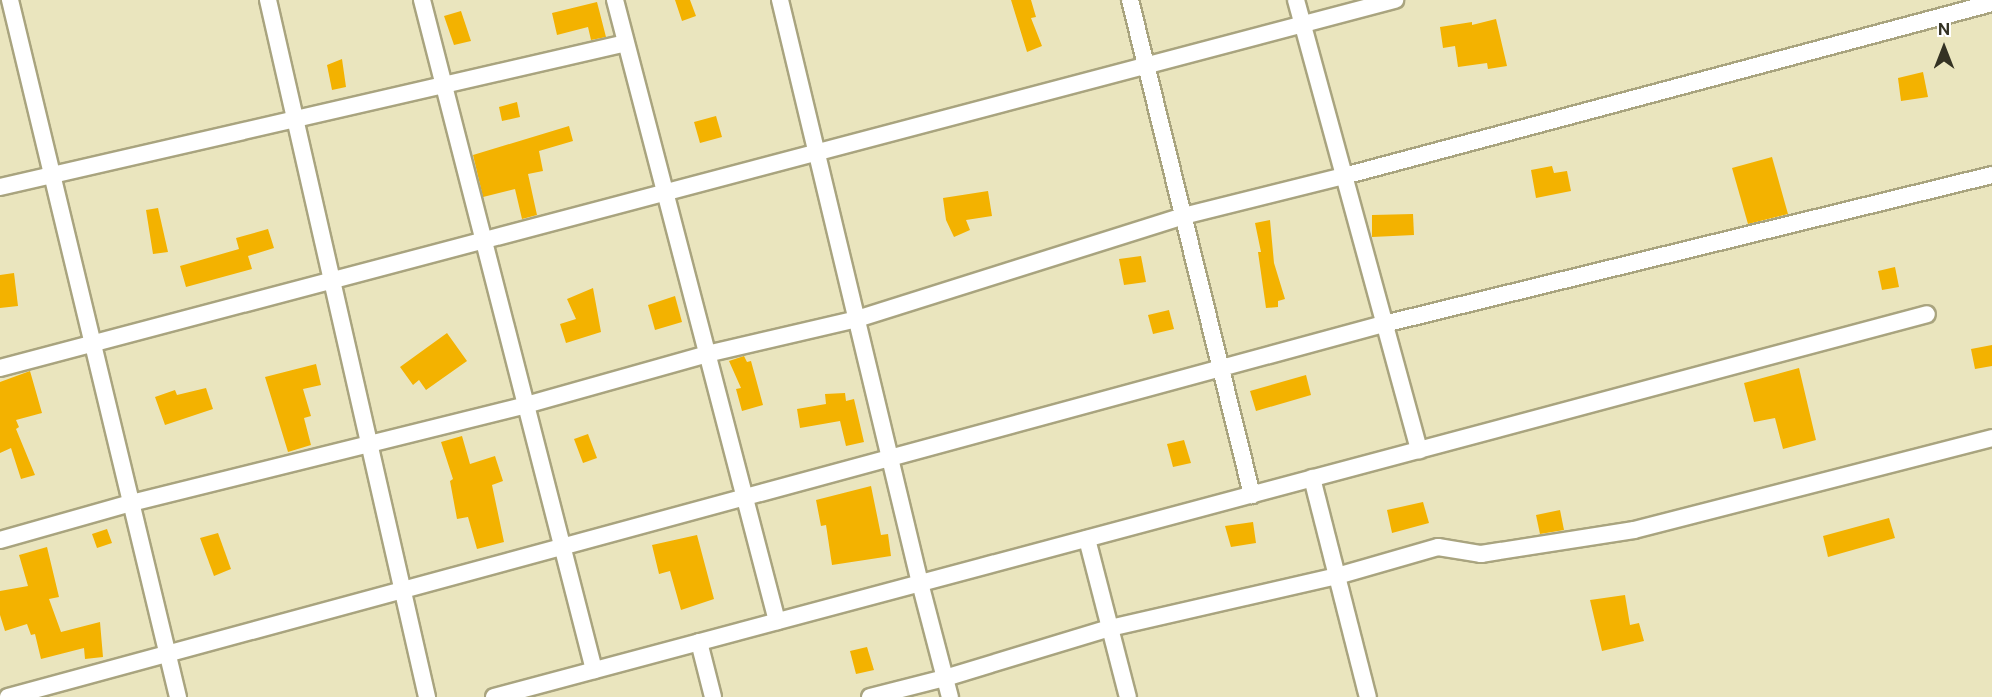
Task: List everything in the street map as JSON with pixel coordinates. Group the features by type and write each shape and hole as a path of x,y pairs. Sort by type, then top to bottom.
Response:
{"street":[{"path":"10,0 178,697"},
{"path":"268,0 427,697"},
{"path":"422,0 594,670"},
{"path":"615,0 777,621"},
{"path":"780,0 920,583 950,697"},
{"path":"1130,0 1252,495"},
{"path":"1296,0 1419,450"},
{"path":"0,368 1395,0"},
{"path":"0,540 131,503 526,405 707,354 856,319 1183,216 1344,176 1992,3"},
{"path":"0,187 626,43"},
{"path":"8,697 1384,324 1992,175"},
{"path":"494,697 542,691 594,670 1927,314"},
{"path":"870,697 945,678 1110,628 1337,576 1438,547 1481,554 1634,530 1992,438"},
{"path":"1312,478 1368,697"},
{"path":"1087,539 1128,697"},
{"path":"699,642 713,697"}],"building":[{"path":"675,0 690,0 696,16 682,21"},
{"path":"1011,0 1031,0 1036,17 1031,18 1042,46 1027,52"},
{"path":"597,2 606,37 591,40 588,27 557,35 552,13"},
{"path":"461,11 471,41 454,45 444,16"},
{"path":"1496,19 1507,66 1488,69 1487,63 1458,67 1455,46 1443,48 1440,27 1472,22 1472,25"},
{"path":"342,59 346,87 332,90 327,65"},
{"path":"1923,72 1928,97 1901,101 1898,78"},
{"path":"517,102 520,117 502,121 499,107"},
{"path":"716,116 722,137 700,143 694,122"},
{"path":"569,126 573,141 539,151 543,171 528,174 537,215 522,219 515,189 483,197 473,155"},
{"path":"1772,157 1788,214 1748,224 1732,168"},
{"path":"1552,166 1554,173 1567,171 1571,191 1536,198 1531,170"},
{"path":"988,191 992,216 966,220 970,230 954,237 946,220 943,198"},
{"path":"158,208 168,252 153,254 146,210"},
{"path":"1413,214 1414,235 1372,237 1372,215"},
{"path":"1270,220 1274,263 1285,299 1278,301 1278,307 1266,308 1258,252 1261,252 1255,223"},
{"path":"268,229 274,248 248,256 252,269 186,287 180,266 239,249 236,238"},
{"path":"1141,256 1146,282 1124,285 1119,259"},
{"path":"1895,267 1899,287 1882,290 1878,271"},
{"path":"14,273 18,306 0,308 0,275"},
{"path":"593,288 601,332 566,343 560,324 576,319 567,299"},
{"path":"675,296 682,322 655,330 648,305"},
{"path":"1169,310 1174,329 1153,334 1148,315"},
{"path":"447,333 467,361 426,390 419,380 413,385 400,367"},
{"path":"1992,345 1992,366 1975,369 1971,349"},
{"path":"744,356 747,362 751,361 763,405 742,411 736,389 741,388 729,361"},
{"path":"316,364 321,385 303,389 311,416 304,418 311,445 288,452 265,377"},
{"path":"1799,368 1816,440 1783,449 1775,418 1754,422 1744,383"},
{"path":"30,371 42,413 16,420 19,427 16,429 35,475 21,479 11,448 0,453 0,382"},
{"path":"1306,375 1311,395 1256,411 1250,391"},
{"path":"206,388 213,409 165,425 155,397 175,390 177,395"},
{"path":"845,393 846,401 854,399 864,442 846,446 840,421 800,428 797,409 826,404 825,394"},
{"path":"588,434 597,458 583,463 574,439"},
{"path":"462,436 470,464 495,456 503,481 492,485 504,542 477,549 468,517 457,519 450,481 453,479 441,442"},
{"path":"1184,440 1191,463 1173,467 1167,444"},
{"path":"871,486 881,535 888,534 891,556 832,565 826,525 821,526 816,500"},
{"path":"1423,502 1429,523 1392,533 1387,510"},
{"path":"1560,510 1564,530 1540,534 1536,515"},
{"path":"1889,518 1895,538 1828,557 1823,536"},
{"path":"1253,522 1256,543 1231,547 1225,526"},
{"path":"107,529 112,543 97,548 92,534"},
{"path":"218,533 231,569 214,576 200,538"},
{"path":"697,535 714,599 681,610 670,571 659,574 652,545"},
{"path":"47,547 59,597 49,599 61,632 100,622 103,657 85,659 84,648 41,659 35,634 31,635 27,624 5,631 0,615 0,591 28,586 19,555"},
{"path":"1625,595 1630,625 1639,623 1644,641 1602,651 1590,600"},
{"path":"867,647 874,670 856,674 850,651"}]}
